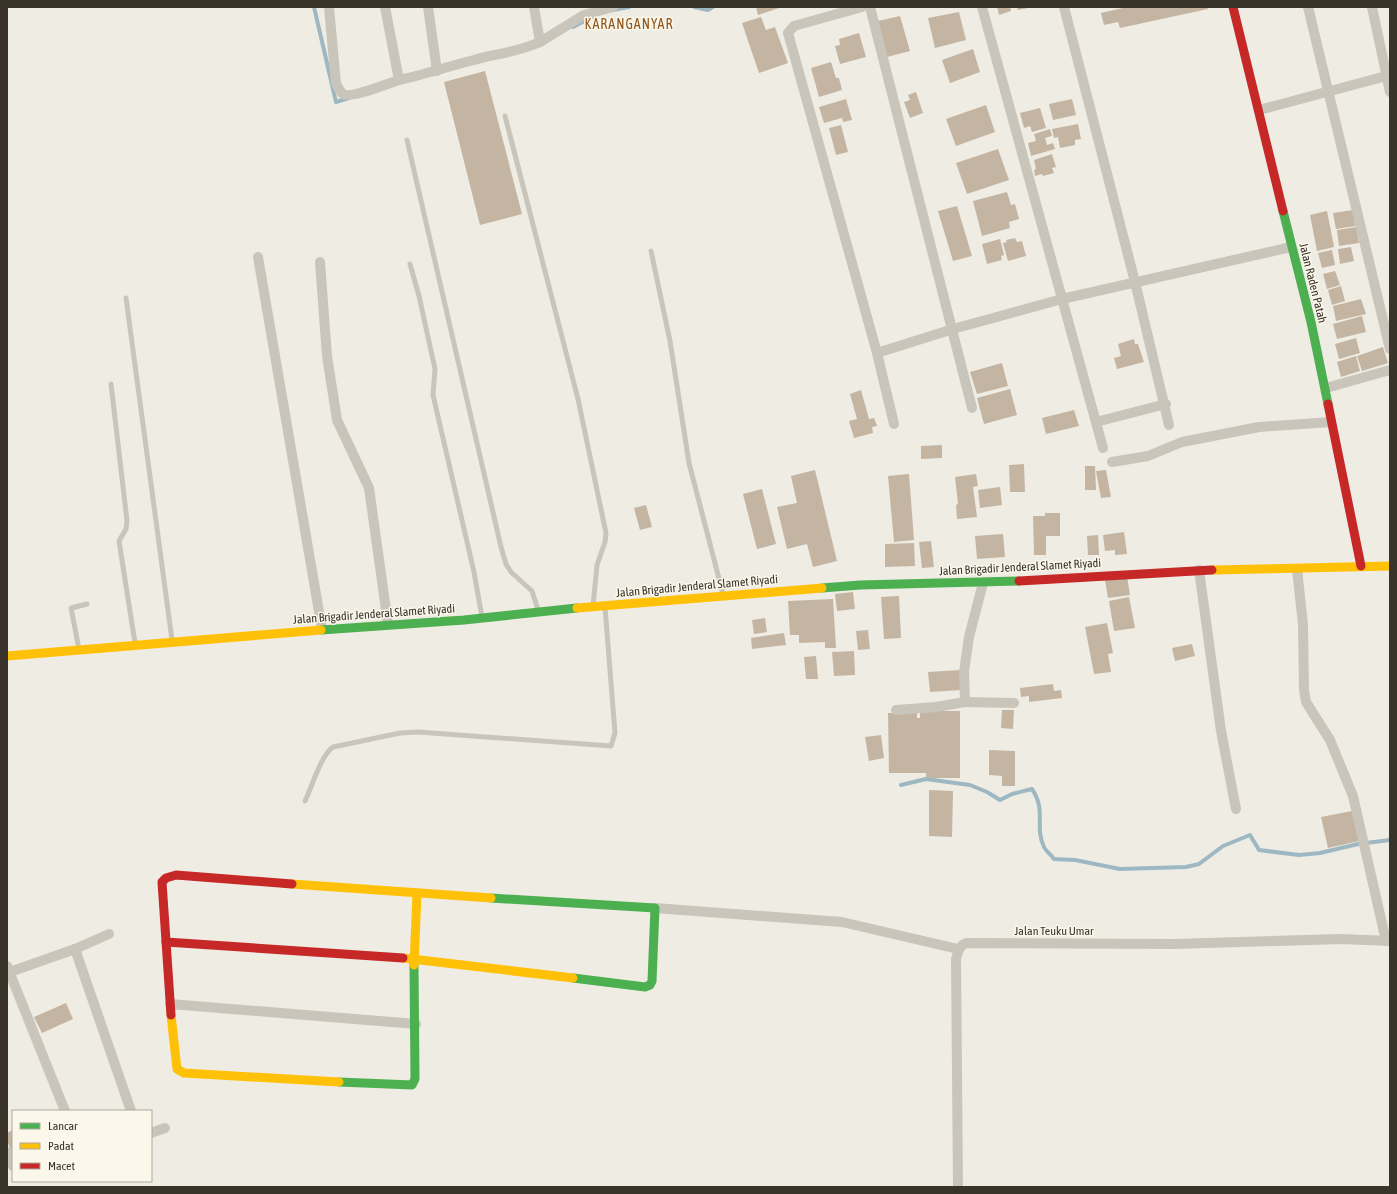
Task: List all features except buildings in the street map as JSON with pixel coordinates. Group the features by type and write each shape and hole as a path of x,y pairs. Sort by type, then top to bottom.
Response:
{"main road":[{"name":"Jalan Raden Patah","path":"1233,7 1326,388 1331,422 1361,566"},
{"name":"Jalan Brigadir Jenderal Slamet Riyadi","path":"7,656 322,629 482,618 538,611 860,585 983,583 1199,570 1390,566"},
{"path":"166,942 414,959 645,987 650,985 652,981 655,908 417,893 176,875 166,878 162,882 170,1004 176,1064 179,1072 405,1086 412,1085 415,1079 416,1024 414,959 417,893"}],"street":[{"path":"329,7 336,84 343,94 353,95 399,80 437,71 475,59 509,54 540,42 582,11 613,7"},
{"path":"385,7 399,80"},
{"path":"428,7 437,71"},
{"path":"534,7 540,42"},
{"path":"862,7 794,26 788,33 877,353 894,424"},
{"path":"870,7 972,408"},
{"path":"982,7 1103,448"},
{"path":"1064,7 1166,404 1169,425"},
{"path":"1308,7 1390,349"},
{"path":"1372,7 1388,75 1390,92"},
{"path":"1259,110 1388,75"},
{"path":"877,353 953,329 1062,299 1291,247"},
{"path":"258,257 322,629"},
{"path":"320,262 327,356 337,420 369,488 388,624"},
{"path":"1326,388 1390,370"},
{"path":"1096,422 1166,404"},
{"path":"1112,462 1148,456 1182,442 1251,429 1331,422"},
{"path":"1297,569 1303,625 1304,690 1306,702 1330,740 1353,796 1388,941"},
{"path":"1199,570 1221,731 1236,809"},
{"path":"965,702 964,672 969,637 983,583"},
{"path":"896,710 936,707 965,702 1014,702"},
{"path":"655,908 842,922 958,949 956,959 958,1187"},
{"path":"65,1110 8,970 75,949 108,934"},
{"name":"Jalan Teuku Umar","path":"958,949 966,943 1174,944 1341,939 1388,941"},
{"path":"75,949 131,1110"},
{"path":"170,1004 416,1024"},
{"path":"152,1133 166,1128"},
{"path":"7,1152 12,1164"}],"lane":[{"path":"506,116 576,392 606,533 605,542 597,565 593,607"},
{"path":"407,140 501,547 506,564 511,572 532,590 538,611"},
{"path":"650,251 670,341 689,462 723,595"},
{"path":"410,264 419,296 435,369 433,395 474,572 482,618"},
{"path":"126,298 172,641"},
{"path":"111,384 127,521 126,529 119,541 136,646"},
{"path":"80,650 71,608 87,604"},
{"path":"305,801 323,760 329,750 333,747 400,732 611,746 615,734 605,606"}],"waterway":[{"path":"314,7 336,102 349,98"},
{"path":"613,10 629,7"},
{"path":"694,7 708,10 713,7"},
{"path":"573,27 594,16"},
{"path":"901,785 926,779 970,785 987,792 1000,800 1012,794 1032,789 1039,804 1041,839 1045,848 1054,859 1075,860 1120,869 1186,867 1199,864 1223,846 1250,835 1259,850 1299,855 1320,853 1358,844 1390,840"}],"traffic: fast":[{"path":"1283,211 1311,322 1328,404"},
{"path":"822,588 860,585 1019,581"},
{"path":"321,630 464,620 577,608"},
{"path":"491,898 655,908 652,981 650,985 645,987 573,978"},
{"path":"339,1082 412,1085 415,1079 414,965"}],"traffic: slow":[{"path":"1212,570 1390,566"},
{"path":"577,608 822,588"},
{"path":"7,656 321,630"},
{"path":"292,884 491,898"},
{"path":"414,965 417,893"},
{"path":"403,958 573,978"},
{"path":"171,1015 177,1069 184,1073 339,1082"}],"traffic: jam":[{"path":"1233,7 1283,211"},
{"path":"1328,404 1361,566"},
{"path":"1019,581 1212,570"},
{"path":"171,1015 162,882 166,878 176,875 292,884"},
{"path":"166,942 403,958"}],"district":[{"name":"KARANGANYAR","path":"629,24"}]}
